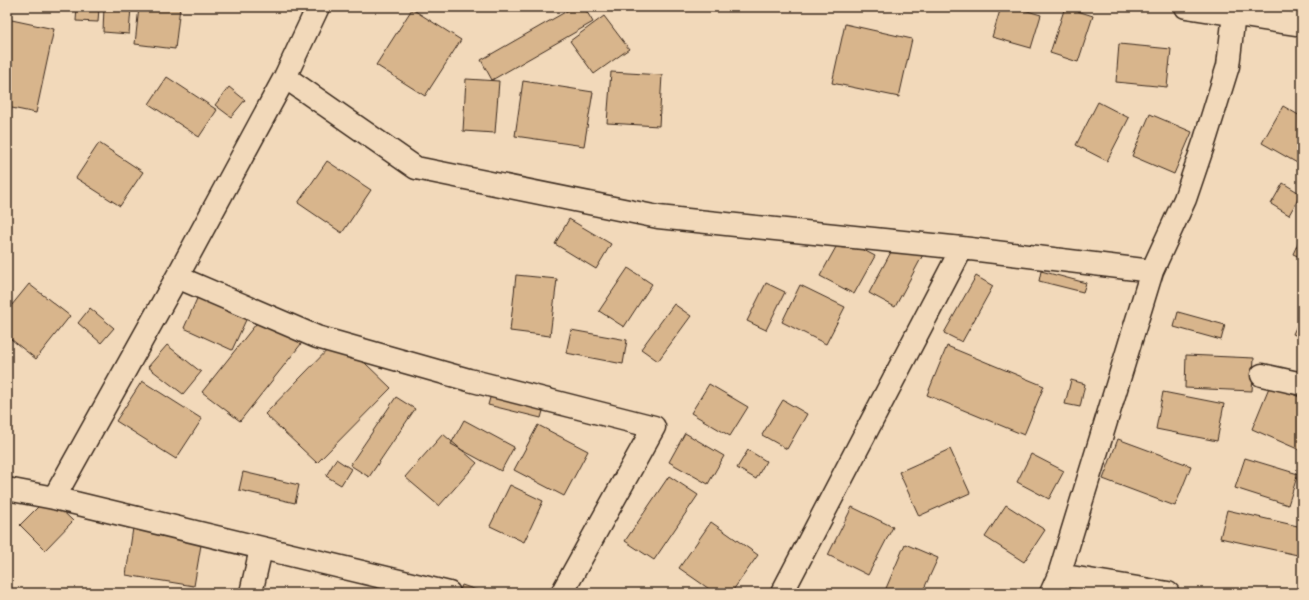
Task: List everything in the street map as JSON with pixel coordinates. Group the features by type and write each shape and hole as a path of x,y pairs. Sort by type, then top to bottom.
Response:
{"street":[{"path":"54,498 177,277 285,78 318,7"},
{"path":"1186,7 1302,25"},
{"path":"1168,593 1055,584 1152,270 1185,199 1205,140 1228,66 1234,14"},
{"path":"285,78 416,168 658,217 962,248 1152,270"},
{"path":"782,593 962,248"},
{"path":"177,277 317,337 469,380 654,427 562,593"},
{"path":"1262,375 1302,384"},
{"path":"7,489 54,498 449,593"},
{"path":"251,593 261,549"}],"building":[{"path":"77,7 99,7 98,22 76,21"},
{"path":"104,7 131,7 129,34 103,32"},
{"path":"139,7 180,7 175,49 135,44"},
{"path":"574,7 584,7 593,22 492,80 481,60"},
{"path":"1001,7 1014,7 1041,15 1031,48 992,37"},
{"path":"1065,7 1093,16 1078,62 1050,53"},
{"path":"412,9 461,40 425,96 376,65"},
{"path":"604,16 629,49 594,74 570,41"},
{"path":"7,19 54,29 36,113 7,107"},
{"path":"845,24 912,39 899,97 832,83"},
{"path":"1119,44 1171,49 1167,87 1116,82"},
{"path":"611,72 662,75 659,126 607,123"},
{"path":"167,77 217,110 199,137 149,104"},
{"path":"466,79 499,81 495,133 463,131"},
{"path":"523,81 593,92 584,146 515,136"},
{"path":"229,87 245,100 231,117 215,105"},
{"path":"1098,102 1129,118 1107,161 1076,145"},
{"path":"1283,106 1302,117 1302,159 1299,164 1262,143"},
{"path":"1150,114 1192,132 1174,174 1132,156"},
{"path":"99,143 143,172 120,206 76,178"},
{"path":"327,161 371,190 342,233 298,203"},
{"path":"1283,183 1301,194 1289,215 1271,204"},
{"path":"569,219 611,244 596,269 555,244"},
{"path":"1302,234 1302,258 1293,254"},
{"path":"899,237 925,251 895,307 869,293"},
{"path":"841,238 875,256 854,294 820,276"},
{"path":"628,268 652,284 624,327 599,311"},
{"path":"1041,271 1086,283 1083,292 1039,281"},
{"path":"516,275 557,279 550,336 510,331"},
{"path":"976,276 993,286 962,342 944,333"},
{"path":"766,283 785,292 766,330 747,321"},
{"path":"29,284 70,316 36,359 7,336 7,311"},
{"path":"203,285 252,307 232,350 184,328"},
{"path":"800,285 845,307 826,344 782,322"},
{"path":"674,304 691,316 658,361 641,349"},
{"path":"271,305 309,334 240,421 202,392"},
{"path":"90,308 114,328 101,343 78,323"},
{"path":"1178,312 1225,325 1221,340 1174,327"},
{"path":"1302,314 1302,338 1293,334"},
{"path":"571,330 627,340 623,364 566,353"},
{"path":"339,338 391,388 317,463 265,414"},
{"path":"167,345 201,372 183,394 148,367"},
{"path":"947,346 1044,386 1024,435 927,395"},
{"path":"1186,355 1254,358 1252,391 1185,388"},
{"path":"495,380 548,393 541,418 488,405"},
{"path":"1071,380 1085,384 1080,407 1065,404"},
{"path":"142,381 202,419 176,459 116,421"},
{"path":"709,384 748,407 730,436 691,413"},
{"path":"1270,385 1302,398 1302,451 1252,429"},
{"path":"1163,392 1224,404 1217,441 1156,429"},
{"path":"396,397 415,409 369,477 350,465"},
{"path":"783,400 807,414 787,449 762,435"},
{"path":"464,420 514,447 501,471 451,444"},
{"path":"538,425 588,451 564,496 514,470"},
{"path":"685,433 724,456 708,484 669,462"},
{"path":"443,434 477,463 439,506 405,477"},
{"path":"1118,439 1191,466 1175,506 1103,479"},
{"path":"950,449 970,493 919,516 899,472"},
{"path":"748,450 766,461 756,479 737,468"},
{"path":"1031,454 1064,471 1049,499 1017,482"},
{"path":"1245,458 1298,474 1288,505 1235,488"},
{"path":"336,459 351,469 341,485 326,476"},
{"path":"243,472 299,485 295,503 239,490"},
{"path":"669,476 698,495 654,560 625,541"},
{"path":"510,485 543,501 524,542 490,526"},
{"path":"48,497 73,521 45,550 20,525"},
{"path":"1006,505 1045,530 1024,562 985,537"},
{"path":"852,507 893,527 868,575 828,555"},
{"path":"1227,510 1302,527 1302,556 1220,538"},
{"path":"711,522 758,555 731,593 715,593 679,568"},
{"path":"133,528 202,539 194,586 126,575"},
{"path":"905,544 938,558 922,593 884,593"},
{"path":"462,585 485,593 459,593"}]}
